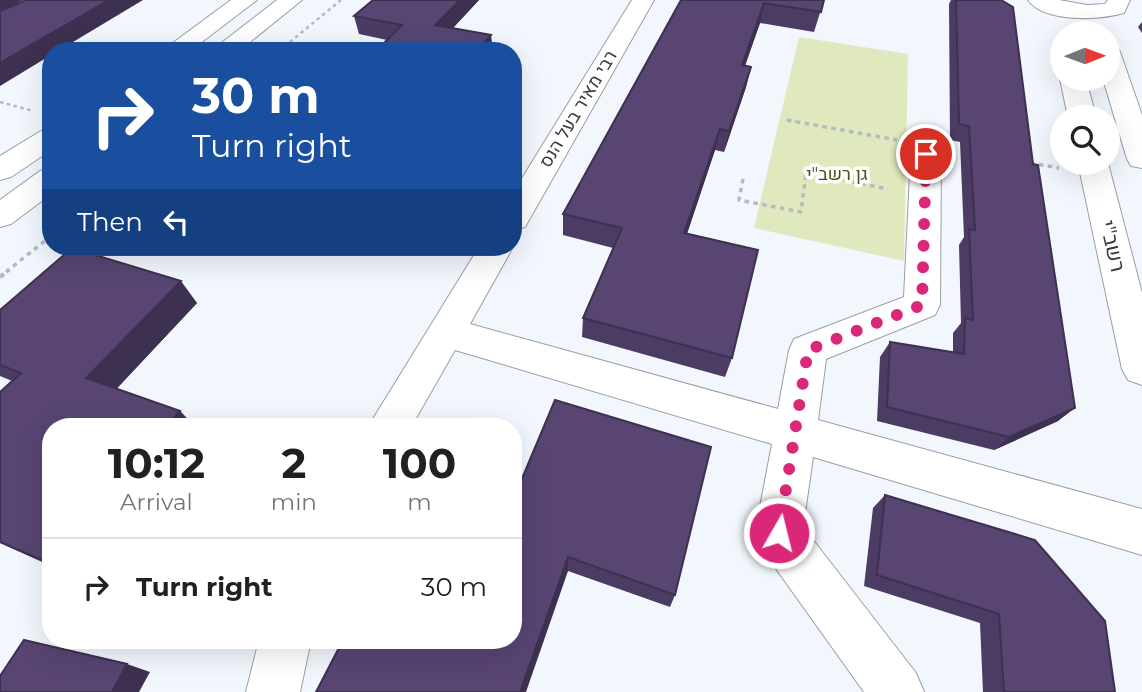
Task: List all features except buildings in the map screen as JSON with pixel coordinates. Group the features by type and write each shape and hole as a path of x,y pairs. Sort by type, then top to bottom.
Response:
{"street":[{"path":"187,42 246,0"},
{"path":"235,42 291,0"},
{"name":"רבי מאיר בעל הנס","path":"522,204 643,0"},
{"path":"1101,21 1116,8 1119,0"},
{"path":"1048,4 1094,21"},
{"path":"1048,4 1057,21"},
{"path":"1120,90 1142,159"},
{"path":"0,170 42,126"},
{"path":"897,692 779,533 808,350 922,305 926,154"},
{"name":"רשב\"י","path":"1096,175 1142,369"},
{"path":"0,216 42,185"},
{"path":"393,418 491,256"},
{"path":"445,332 1142,532"},
{"path":"273,692 283,649"}],"path":[{"path":"290,42 341,0"},
{"path":"0,102 42,123"},
{"path":"743,179 739,200 801,212 806,173 888,189"},
{"path":"0,277 42,243"}],"green space":[{"name":"גן רשב\"י","path":"799,37 908,54 904,261 754,228"}],"route":[{"path":"779,533 808,350 922,305 926,154"}]}
